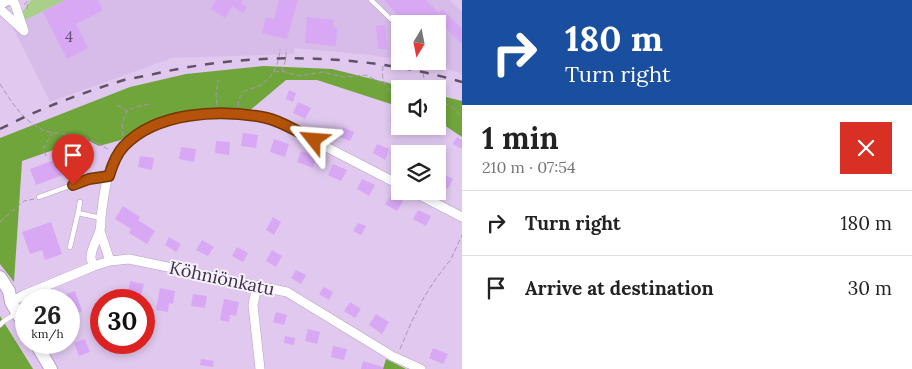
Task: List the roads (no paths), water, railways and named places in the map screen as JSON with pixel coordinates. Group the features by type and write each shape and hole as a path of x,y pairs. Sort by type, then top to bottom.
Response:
{"street":[{"path":"0,3 6,0"},
{"path":"0,9 24,31 15,4 11,0"},
{"path":"94,266 91,258 100,231 106,184 123,146 136,135 156,125 184,116 217,113 263,117 280,123 391,180"},
{"path":"429,200 462,217"},
{"path":"100,231 110,261"},
{"name":"Köhniönkatu","path":"11,302 94,266 110,261 129,259 287,292 397,358 421,369"},
{"path":"0,277 9,291 11,302 15,309"},
{"path":"257,286 253,305 260,369"},
{"path":"0,292 11,302"},
{"path":"42,354 51,369"}],"lane":[{"path":"371,0 391,19"},
{"path":"40,198 89,179 109,176"},
{"path":"70,247 80,202"},
{"path":"78,213 101,218"},
{"path":"0,325 15,314"}],"railway":[{"path":"0,129 55,104 124,80 230,61 308,58 347,61 386,65 462,82"}]}
